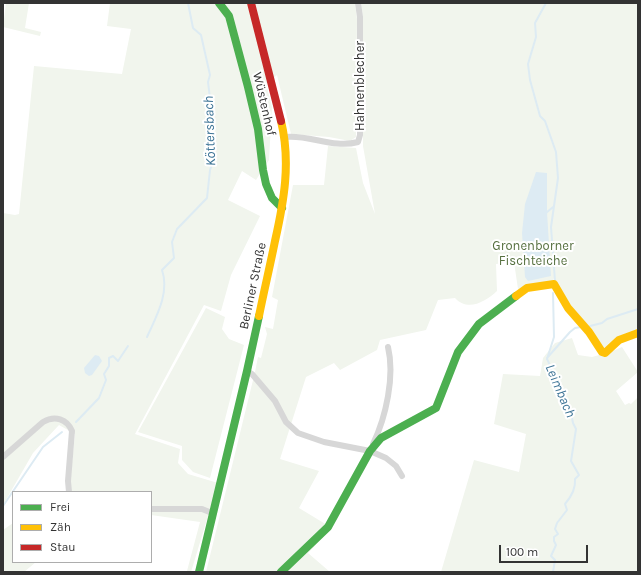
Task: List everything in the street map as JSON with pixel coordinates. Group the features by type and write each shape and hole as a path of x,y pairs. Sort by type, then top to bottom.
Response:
{"street":[{"name":"Wüstenhof","path":"220,3 229,16 249,88 260,137 262,166 266,184 274,201 282,208"},
{"name":"Berliner Straße","path":"199,572 212,512 247,371 282,208 287,175 284,137 252,3"},
{"name":"Hahnenblecher","path":"284,137 297,136 338,144 352,144 358,142 360,135 360,17 358,3"},
{"path":"370,451 382,438 436,408 458,352 479,324 527,288 554,284 568,308 589,332 602,352 608,352 616,342 638,333"},
{"path":"281,572 328,527 381,428 387,400 391,360 388,347"},
{"path":"247,371 252,374 275,401 286,422 298,433 324,442 370,451 386,458 396,466 402,476"},
{"path":"3,457 43,422 51,418 57,418 66,422 72,432 68,491"},
{"path":"152,509 202,509 212,512"}],"green space":[{"path":"6,3 29,3 25,28 41,32 40,36 3,27"},
{"path":"110,3 355,3 357,19 356,137 350,141 329,137 291,134 277,75 266,84 272,107 269,160 256,180 242,171 228,200 260,216 231,275 221,311 204,305 135,434 180,449 178,463 188,474 218,483 191,572 187,571 200,522 152,515 152,491 69,491 75,434 59,425 33,453 3,505 3,213 15,215 19,214 34,66 122,74 131,29 107,26"},
{"name":"Gronenborner Fischteiche","path":"361,3 638,3 638,332 608,352 599,350 554,278 553,281 518,289 514,262 496,264 497,291 482,302 471,305 460,302 455,298 438,300 426,330 380,340 377,350 340,370 334,363 306,377 280,459 319,471 299,508 332,528 308,553 330,572 206,572 258,357 261,358 267,334 265,327 273,329 278,300 272,297 293,185 324,185 328,146 356,148 363,183 375,214 363,146 363,17"},
{"path":"206,308 225,317 222,329 229,339 244,345 210,478 193,472 182,460 182,446 138,432"},
{"path":"572,338 578,355 592,357 622,347 638,372 616,391 625,405 629,403 631,404 638,397 638,572 441,572 474,460 519,472 526,434 494,424 503,374 540,376 543,358 555,343"},
{"path":"12,524 12,563 35,563 24,572 3,572 3,530"}],"shaded area":[{"path":"536,172 547,173 547,212 551,276 528,281 525,277 522,233 525,204"},
{"path":"95,355 99,356 102,361 92,375 89,376 85,373 84,368"}],"waterway":[{"name":"Köttersbach","path":"147,337 161,305 164,287 162,270 174,258 172,242 177,229 207,198 210,170 214,159 209,149 209,135 213,123 208,82 210,75 201,35 193,28 188,3"},
{"name":"Leimbach","path":"546,3 535,23 536,37 528,64 530,80 540,116 545,121 556,152 558,178 551,227 555,281"},
{"name":"Leimbach","path":"546,213 553,207"},
{"name":"Leimbach","path":"553,293 554,337 547,359 561,399 572,418 576,429 571,461 579,475 575,479 573,493 565,504 567,510 557,523 555,529 558,534 554,537 556,545 551,556 555,560 553,572"},
{"path":"590,326 638,309"},
{"path":"547,358 570,332 575,328 581,327"},
{"name":"Köttersbach","path":"76,422 99,398 106,380 104,374 109,366 109,358 113,356 118,361 128,346"},
{"name":"Köttersbach","path":"13,491 43,447 62,432"},
{"name":"Köttersbach","path":"3,506 12,493"}],"traffic: fast":[{"path":"219,3 229,16 248,87 258,129 266,184 272,198 282,208"},
{"path":"281,572 328,527 370,451 381,438 436,408 458,352 479,324 516,296"},
{"path":"199,572 259,316"}],"traffic: slow":[{"path":"259,316 278,226 285,181 286,151 281,121"},
{"path":"516,296 527,288 554,284 568,308 589,332 602,352 605,353 619,340 638,333"}],"traffic: jam":[{"path":"251,3 281,121"}]}
